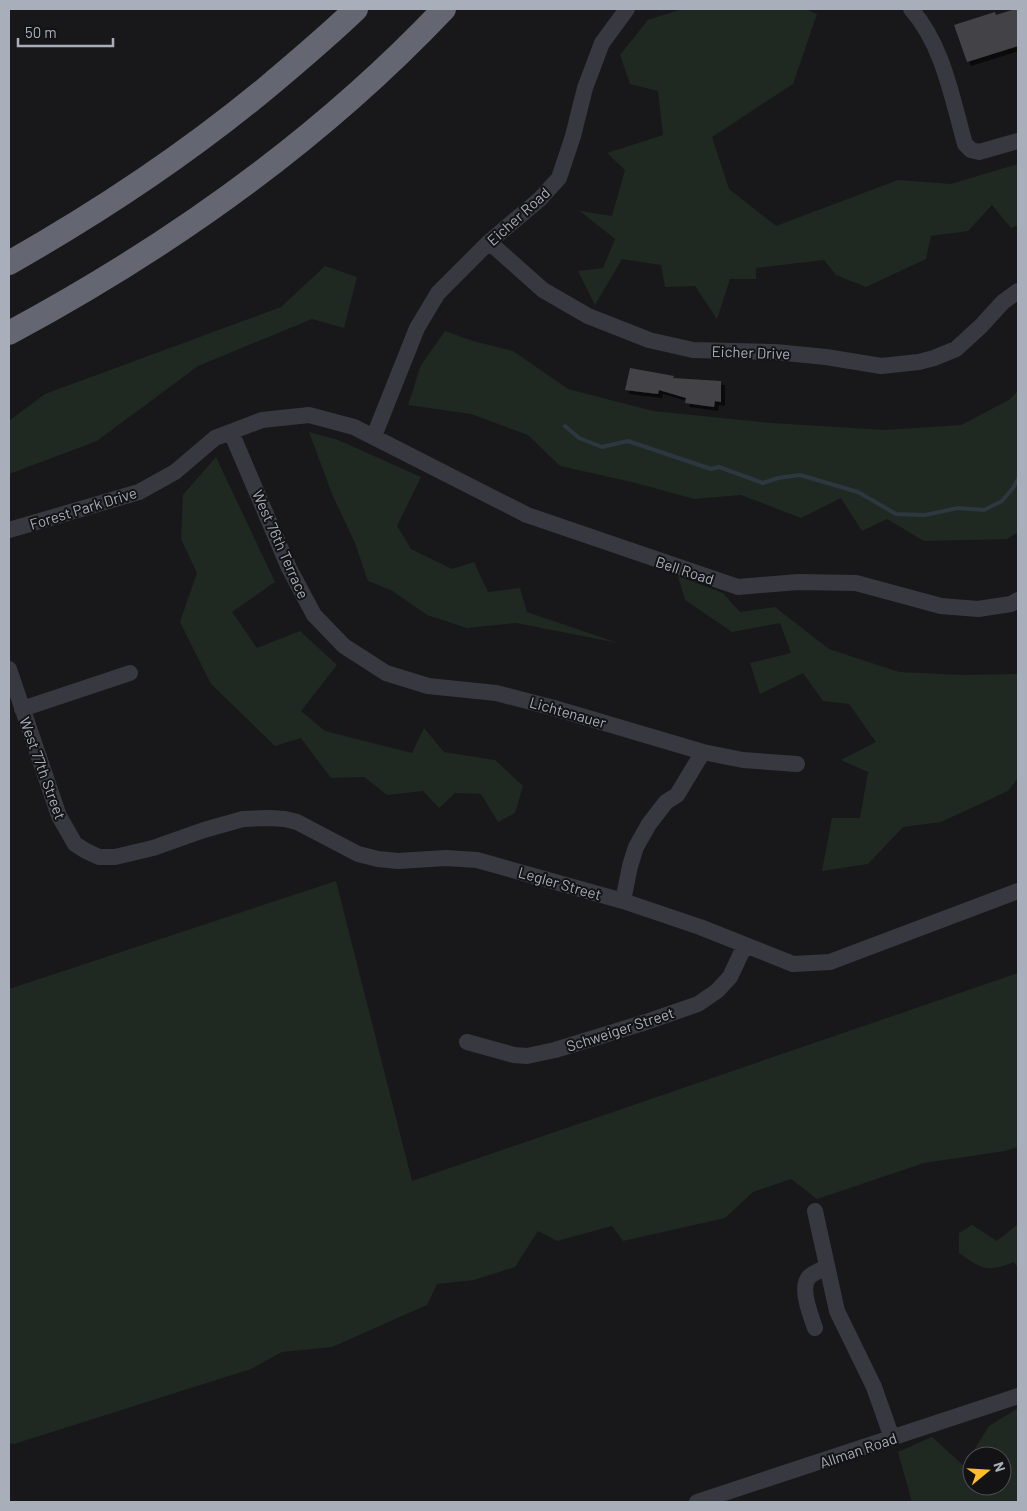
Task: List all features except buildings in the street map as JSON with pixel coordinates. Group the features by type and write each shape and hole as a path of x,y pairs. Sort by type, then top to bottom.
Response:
{"highway":[{"path":"9,262 106,206 199,142 299,61 356,9"},
{"path":"9,333 123,268 178,233 247,183 317,128 375,76 444,9"}],"street":[{"name":"Eicher Road","path":"374,436 417,328 438,293 489,242 540,199 559,178 573,136 585,88 602,43 627,9"},
{"path":"911,9 923,22 945,71 965,144 971,150 979,152 1018,141"},
{"name":"Eicher Drive","path":"489,242 543,290 588,316 649,340 693,350 792,354 826,357 881,366 919,362 956,349 1003,302 1018,291"},
{"name":"Forest Park Drive","path":"9,530 139,492 175,472 215,438 262,420 308,415 354,427 374,436"},
{"name":"West 76th Terrace","path":"232,432 293,576 314,615 344,646"},
{"name":"Bell Road","path":"374,436 527,515 738,588 798,582 856,583 941,606 978,609 1011,604 1018,600"},
{"name":"Lichtenauer","path":"344,646 386,673 428,686 496,693 703,752 744,760 797,764"},
{"name":"West 77th Street","path":"9,669 59,816 75,844 94,854"},
{"path":"22,710 130,673"},
{"path":"623,901 636,847 649,824 666,802 677,795 703,752"},
{"name":"Legler Street","path":"94,854 115,857 153,848 243,819 270,818 297,822 358,854 398,861 446,858 477,860 623,901 700,927 793,964 830,962 1018,891"},
{"name":"Schweiger Street","path":"467,1042 514,1055 527,1056 555,1050 698,1004 717,992 730,977 745,945"},
{"path":"815,1211 837,1311 874,1387 892,1438"},
{"path":"815,1328 808,1304 805,1284 808,1278 827,1267"},
{"name":"Allman Road","path":"697,1502 1018,1396"}],"shaded area":[{"path":"682,9 806,9 817,14 793,84 712,137 729,189 776,226 898,180 951,184 1018,164 1018,225 1011,228 992,205 968,231 931,236 926,259 866,287 836,275 824,260 756,268 756,279 730,279 717,319 695,286 665,287 661,265 622,259 595,305 578,271 603,268 615,239 580,211 612,216 625,170 607,153 663,135 658,91 630,84 620,55 648,20"},
{"path":"325,266 357,277 344,328 312,319 198,366 97,441 9,474 9,421 45,394 281,307"},
{"path":"445,331 473,341 513,351 568,389 653,411 772,423 884,430 961,425 1009,400 1018,391 1018,532 1007,539 924,541 887,519 862,531 841,498 801,518 741,495 694,499 632,482 560,466 528,435 471,414 408,405 421,365"},
{"path":"309,432 338,440 421,477 397,526 411,549 452,569 474,562 488,592 520,588 527,612 618,643 516,623 467,628 427,615 391,590 368,581 355,543 332,494"},
{"path":"216,457 275,582 232,612 257,648 300,631 337,665 301,711 325,731 412,753 424,728 444,752 495,760 523,786 515,813 498,822 481,794 455,793 439,808 423,791 387,795 364,777 331,778 301,738 275,746 211,684 180,622 197,573 181,539 183,495"},
{"path":"678,576 723,593 740,612 775,607 829,649 899,672 962,675 1016,674 1018,672 1018,778 1008,791 941,822 903,827 868,864 822,871 832,818 860,818 868,772 841,760 876,742 849,704 823,701 803,673 760,694 750,663 791,653 780,623 732,632 685,600"},
{"path":"336,881 412,1181 1018,973 1018,1147 1005,1151 924,1163 817,1199 791,1179 753,1192 725,1218 623,1241 612,1226 557,1241 538,1231 515,1267 474,1280 437,1284 427,1305 332,1347 282,1352 251,1369 14,1444 9,1443 9,989"},
{"path":"1018,1224 1018,1268 1014,1262 985,1268 959,1253 959,1233 972,1225 997,1241"},
{"path":"1018,1408 1018,1502 912,1502 898,1452 932,1437 962,1464 962,1496 1012,1496 1012,1446 976,1446 989,1426"}],"waterway":[{"path":"565,426 579,438 602,447 628,441 711,469 719,467 763,483 778,478 800,475 858,492 896,514 925,515 958,508 984,510 1002,501 1018,479"}]}
